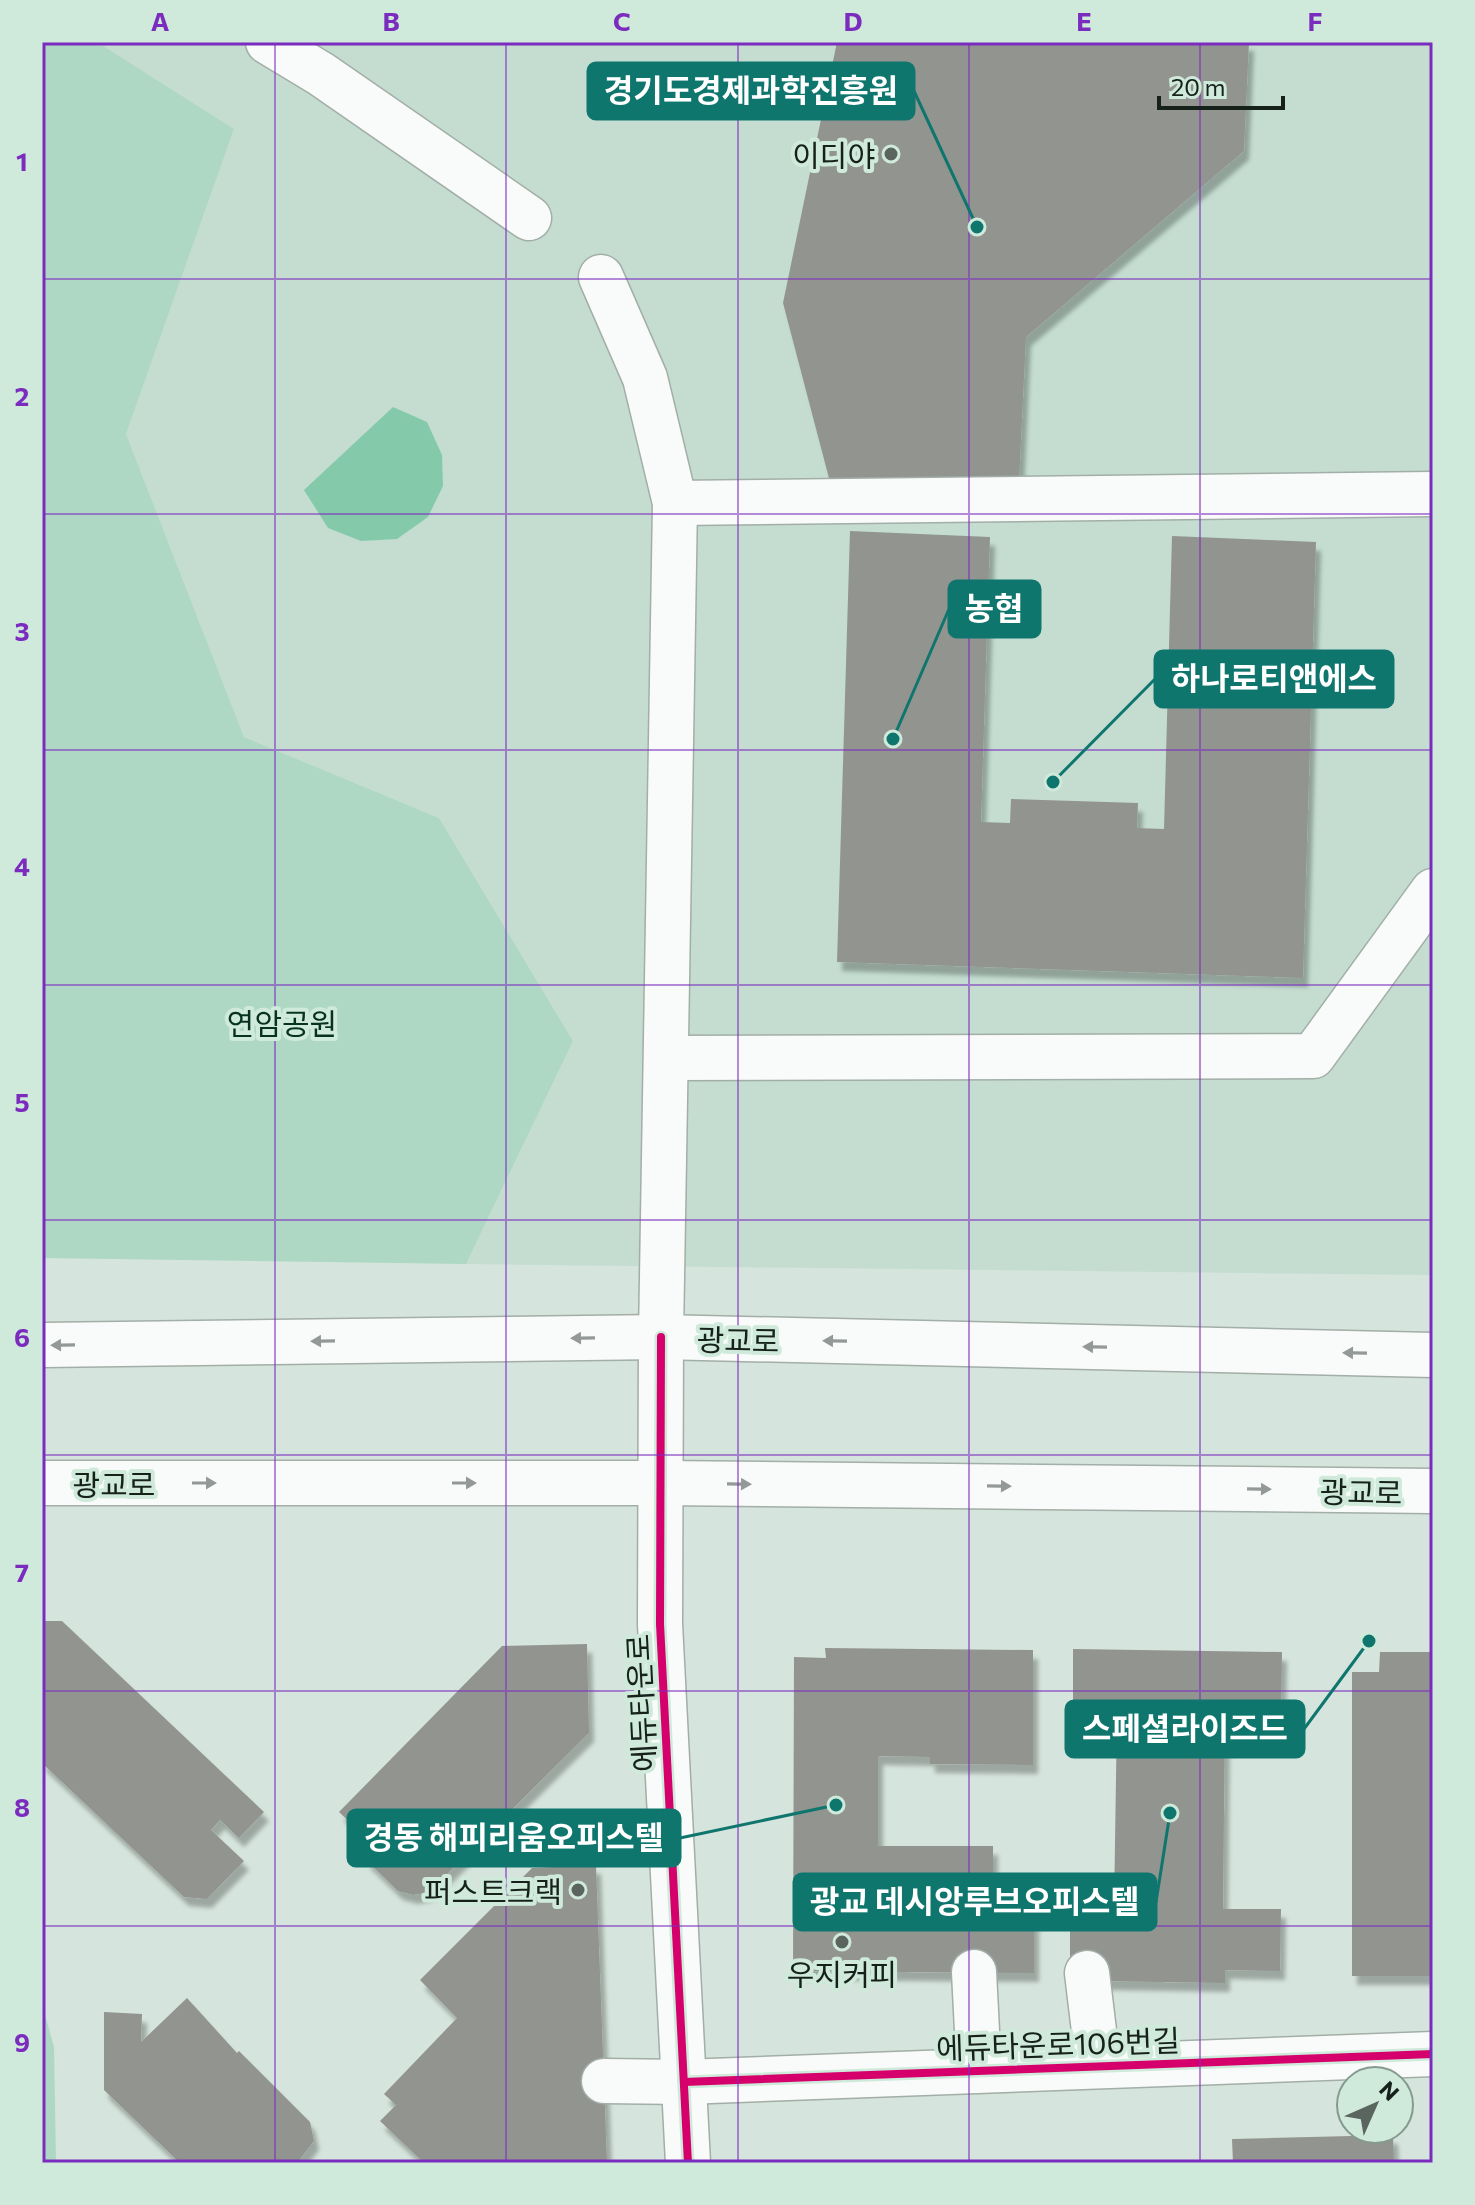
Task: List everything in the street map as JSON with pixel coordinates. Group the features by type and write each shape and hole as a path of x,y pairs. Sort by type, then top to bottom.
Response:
{"main road":[{"path":"268,42 321,74 529,218"},
{"name":"에듀타운로","path":"601,277 645,378 675,503 661,1337 660,1624 688,2163"},
{"path":"675,503 1433,494"},
{"path":"668,1058 1313,1056 1433,891"},
{"name":"광교로","path":"42,1345 661,1337 1433,1355"},
{"name":"광교로","path":"42,1483 661,1483 1433,1491"},
{"path":"974,1972 979,2070"},
{"path":"1087,1973 1098,2064"},
{"name":"에듀타운로106번길","path":"604,2081 684,2082 1098,2064 1433,2054"}],"shaded area":[{"path":"97,42 1433,42 1433,1275 466,1264 573,1041 439,818 244,737 126,434 234,129"},
{"path":"393,407 427,422 442,455 443,486 428,517 397,539 361,541 328,528 304,490"}],"green space":[{"name":"연암공원","path":"42,42 97,42 234,129 126,434 244,737 439,818 573,1041 466,1264 42,1258"},
{"path":"42,2004 54,2047 56,2163 42,2163"}],"building":[{"path":"837,42 1249,42 1244,151 1026,337 1019,481 830,482 783,303"},
{"path":"850,531 990,537 981,822 1010,823 1011,799 1138,803 1137,828 1164,829 1172,536 1316,542 1303,978 837,962"},
{"path":"42,1621 62,1621 264,1812 239,1838 220,1820 211,1830 244,1861 207,1899 184,1897 42,1763"},
{"path":"587,1644 589,1733 429,1892 413,1895 398,1891 365,1859 377,1848 339,1812 502,1646"},
{"path":"825,1648 1033,1650 1033,1765 930,1764 930,1757 878,1756 878,1846 993,1846 993,1907 1034,1907 1034,1973 793,1971 794,1657 826,1658"},
{"path":"1073,1649 1282,1652 1281,1720 1225,1719 1223,1909 1281,1909 1280,1971 1225,1970 1225,1983 1099,1981 1070,1973 1070,1907 1114,1908 1117,1714 1073,1713"},
{"path":"1380,1652 1433,1652 1433,1976 1352,1976 1352,1672 1379,1672"},
{"path":"596,1865 607,2163 424,2163 380,2121 396,2105 384,2094 457,2018 420,1980 532,1868"},
{"path":"187,1998 237,2053 239,2051 310,2122 314,2141 297,2163 180,2163 104,2090 104,2012 142,2014 141,2042"},
{"path":"1335,2136 1335,2145 1393,2145 1394,2163 1233,2163 1232,2139"}],"cycle path":[{"path":"661,1337 660,1624 688,2163"},
{"path":"684,2082 1433,2054"}],"place":[{"name":"이디야","path":"891,154"},
{"name":"경기도경제과학진흥원","path":"977,227"},
{"name":"농협","path":"893,739"},
{"name":"하나로티앤에스","path":"1053,782"},
{"name":"스페셜라이즈드","path":"1369,1641"},
{"name":"경동 해피리움오피스텔","path":"836,1805"},
{"name":"광교 데시앙루브오피스텔","path":"1170,1813"},
{"name":"퍼스트크랙","path":"578,1890"},
{"name":"우지커피","path":"842,1942"}]}
